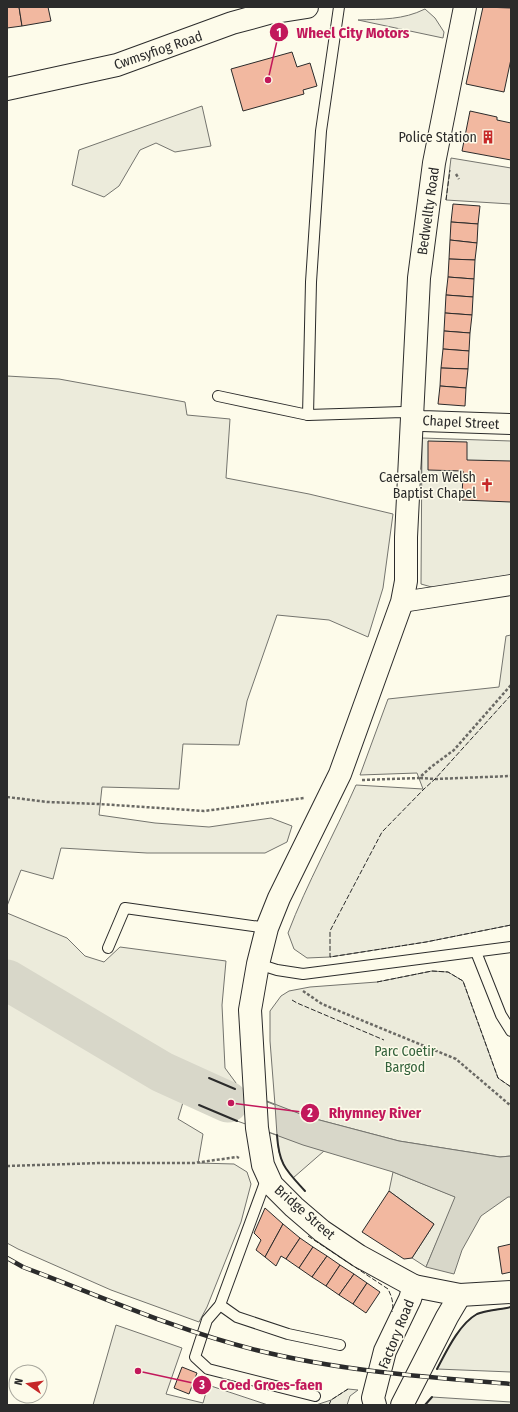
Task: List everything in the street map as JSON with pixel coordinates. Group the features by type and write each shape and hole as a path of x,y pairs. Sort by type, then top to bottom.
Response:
{"street":[{"name":"Cwmsyfiog Road","path":"7,89 117,65 232,23 269,13 307,7"},
{"name":"Bedwellty Road","path":"340,774 402,602 406,581 406,537 419,278 434,163 466,7"},
{"name":"Chapel Street","path":"412,418 422,421 511,424"},
{"path":"402,602 511,585"},
{"name":"Bridge Street","path":"340,774 279,898 267,928 258,964 250,1010 257,1128 265,1170 272,1185 294,1207 322,1231 359,1256 414,1286 460,1295 511,1292"},
{"name":"Factory Road","path":"375,1405 373,1398 385,1351 410,1299 414,1286"},
{"path":"402,1405 447,1317 460,1295"}],"lane":[{"path":"308,415 311,282 321,131 340,7"},
{"path":"218,396 308,415 403,412 412,418"},
{"path":"108,948 125,908 267,928"},
{"path":"258,964 276,970 303,974 511,947"},
{"path":"476,952 500,1015 511,1031"},
{"path":"265,1170 220,1305 206,1320 195,1357 208,1369 315,1396"},
{"path":"220,1305 238,1317 288,1334 340,1345"}],"path":[{"path":"419,778 454,750 511,685"},
{"path":"340,774 357,780 419,778 435,780 511,776"},
{"path":"7,797 47,802 204,811 330,794"},
{"path":"303,974 303,992 322,1004 456,1059 511,1106"},
{"path":"7,1166 100,1163 194,1163 237,1157 265,1170"}],"green space":[{"path":"425,9 435,18 444,32 443,38 358,20 400,17 417,13"},
{"path":"202,106 211,146 175,152 156,143 140,150 119,186 104,197 72,185 79,150"},
{"path":"7,376 59,379 185,402 187,415 230,419 226,478 309,494 393,514 383,588 368,637 329,620 277,615 247,701 239,745 183,744 179,789 102,787 99,815 155,823 209,827 271,818 292,826 287,842 265,853 147,853 61,848 53,879 21,870 7,906"},
{"path":"422,438 511,441 511,575 435,588 421,584"},
{"path":"511,635 511,925 426,942 330,957 307,958 294,949 288,933 295,914 356,785 423,789 417,773 360,775 388,699 499,687 506,636"},
{"path":"7,913 67,938 85,956 104,962 120,947 226,961 222,1005 225,1068 236,1083 235,1089 195,1072 171,1094 184,1099 178,1119 203,1134 198,1163 234,1164 247,1172 251,1184 241,1222 207,1307 199,1322 111,1290 7,1243"},
{"name":"Parc Coetir Bargod","path":"432,971 448,972 463,981 498,1078 511,1087 511,1156 500,1157 399,1141 308,1117 275,1105 270,1041 270,1011 281,996 289,991 310,987 377,982"},
{"path":"277,1135 324,1151 293,1178 281,1158 278,1148"},
{"path":"393,1172 456,1197 426,1267 412,1258 434,1224 389,1191"},
{"path":"511,1307 511,1372 437,1369 464,1324 477,1314"},
{"path":"116,1325 182,1348 166,1394 203,1403 208,1385 268,1405 93,1405"},
{"path":"348,1389 358,1390 350,1396 347,1405 316,1405 331,1400"},
{"path":"432,1397 511,1402 511,1405 425,1405"}],"shaded area":[{"path":"451,158 511,168 511,204 446,200"},
{"path":"182,1068 308,1117 399,1141 500,1157 511,1156 511,1197 508,1197 481,1216 462,1250 454,1274 426,1267 455,1197 393,1172 303,1145 171,1094"}],"pier":[{"path":"195,1072 209,1078 199,1105 184,1099"},
{"path":"235,1089 275,1105 277,1135 237,1121"}],"building":[{"path":"7,7 19,7 22,26 7,28"},
{"path":"19,7 48,7 51,21 22,26"},
{"path":"483,7 511,8 511,59 504,92 466,84"},
{"path":"292,52 297,67 310,63 317,86 303,90 304,94 243,111 231,69"},
{"name":"Police Station","path":"470,111 497,117 497,120 511,123 511,160 462,151"},
{"path":"453,204 480,206 478,224 451,222"},
{"path":"451,222 478,224 477,243 450,240"},
{"path":"450,240 477,243 475,260 449,259"},
{"path":"449,259 475,260 474,279 448,277"},
{"path":"448,277 474,279 473,297 446,295"},
{"path":"446,295 473,297 472,315 445,313"},
{"path":"445,313 472,315 470,333 444,331"},
{"path":"444,331 470,333 469,351 443,349"},
{"path":"443,349 469,351 468,369 441,368"},
{"path":"441,368 468,369 466,388 440,386"},
{"path":"440,386 466,388 465,406 438,404"},
{"name":"Caersalem Welsh Baptist Chapel","path":"428,441 467,442 467,460 511,461 511,502 462,500 463,471 428,470"},
{"path":"389,1191 434,1224 412,1258 404,1259 362,1232"},
{"path":"265,1208 283,1224 265,1257 256,1250 261,1240 254,1233"},
{"path":"283,1224 300,1238 286,1259 281,1256 276,1266 265,1257"},
{"path":"300,1238 313,1247 299,1268 286,1259"},
{"path":"511,1244 511,1272 502,1274 498,1247"},
{"path":"313,1247 327,1256 312,1277 299,1268"},
{"path":"327,1256 340,1265 326,1286 312,1277"},
{"path":"340,1265 354,1274 339,1295 326,1286"},
{"path":"354,1274 367,1283 353,1304 339,1295"},
{"path":"367,1283 380,1292 366,1313 353,1304"},
{"path":"182,1367 197,1373 189,1394 174,1388"}],"waterway":[{"path":"7,980 162,1072 228,1102"}],"railway":[{"path":"7,1258 23,1267 167,1323 256,1350 351,1368 415,1376 511,1384"}],"fence":[{"path":"446,200 450,170"},
{"path":"511,695 435,779 382,832 330,931 330,957 426,942 511,925"},
{"path":"377,982 432,971 448,972 463,981 498,1078 511,1087"},
{"path":"292,1000 384,1040"},
{"path":"308,1236 388,1289 392,1300 392,1312"},
{"path":"329,1405 331,1400 348,1389"}],"wall":[{"path":"209,1078 235,1089"},
{"path":"199,1105 237,1121"},
{"path":"277,1135 282,1160 288,1172 305,1191"},
{"path":"437,1369 464,1324 477,1314 511,1307"},
{"path":"425,1405 432,1397"}],"place":[{"name":"Wheel City Motors","path":"268,80"},
{"name":"Police Station","path":"488,137"},
{"name":"Caersalem Welsh Baptist Chapel","path":"487,485"},
{"name":"Rhymney River","path":"231,1103"},
{"name":"Coed Groes-faen","path":"138,1371"}]}
